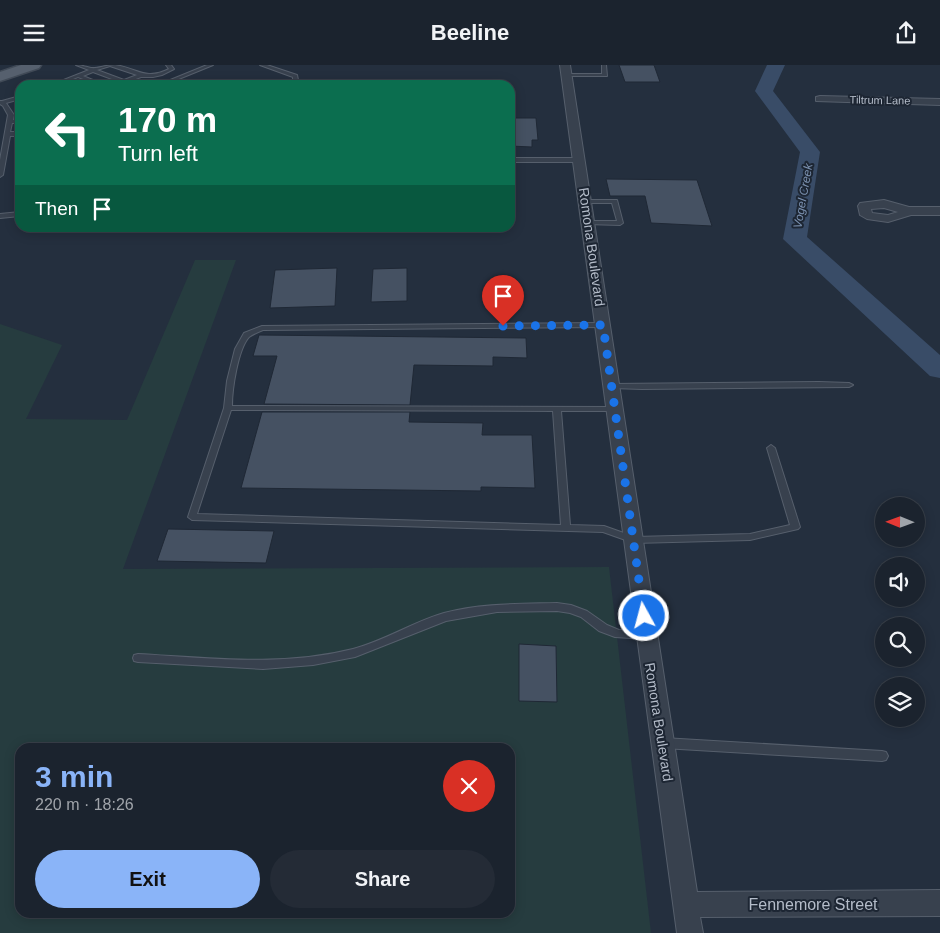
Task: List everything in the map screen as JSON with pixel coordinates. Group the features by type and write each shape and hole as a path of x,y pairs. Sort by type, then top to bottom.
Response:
{"main road":[{"path":"0,77 34,65"}],"street":[{"name":"Romona Boulevard","path":"566,70 690,933"},
{"name":"Tiltrum Lane","path":"820,99 940,102"},
{"path":"908,211 940,211"},
{"name":"Fennemore Street","path":"686,905 940,903"}],"lane":[{"path":"78,65 118,80"},
{"path":"67,80 110,65 148,77 162,74 172,69 168,65"},
{"path":"193,65 202,68"},
{"path":"172,80 211,65"},
{"path":"262,65 285,69 296,80"},
{"path":"566,70 605,75 604,65"},
{"path":"129,80 141,75"},
{"path":"79,76 90,80"},
{"path":"1,103 15,99"},
{"path":"0,175 11,115 9,110 1,103"},
{"path":"0,111 9,110"},
{"path":"10,122 15,122"},
{"path":"8,134 15,133"},
{"path":"515,160 579,160"},
{"path":"585,201 615,201 620,223 588,223"},
{"path":"0,216 15,214"},
{"path":"603,325 262,328 248,334 242,344 227,390 228,408 192,517 604,529 634,540 750,537 795,527 771,448"},
{"path":"612,386 695,386 761,383 848,385"},
{"path":"228,408 615,409"},
{"path":"557,408 566,528"},
{"path":"138,659 263,665 314,661 355,653 445,617 497,608 557,607 571,609 584,614 603,628 619,634 646,635"},
{"path":"663,743 882,756"}],"green space":[{"path":"195,260 236,260 123,569 609,567 651,933 0,933 0,324 62,345 26,419 127,420"}],"building":[{"path":"619,65 654,65 660,82 625,82"},
{"path":"515,118 536,118 538,140 532,140 532,147 515,146"},
{"path":"606,179 697,180 712,226 651,223 645,196 610,196"},
{"path":"337,268 335,306 270,308 275,270"},
{"path":"407,268 407,301 371,302 373,269"},
{"path":"259,335 526,338 527,358 493,357 493,366 414,365 410,405 264,404 277,356 253,356"},
{"path":"262,412 410,412 409,422 483,423 482,435 532,435 535,488 481,487 481,491 241,488"},
{"path":"168,529 274,531 266,563 157,561"},
{"path":"519,644 556,646 557,702 519,701"}],"waterway":[{"name":"Vogel Creek","path":"776,65 764,91 810,152 795,239 940,370"}],"route":[{"path":"503,326 603,325 644,616"}]}
